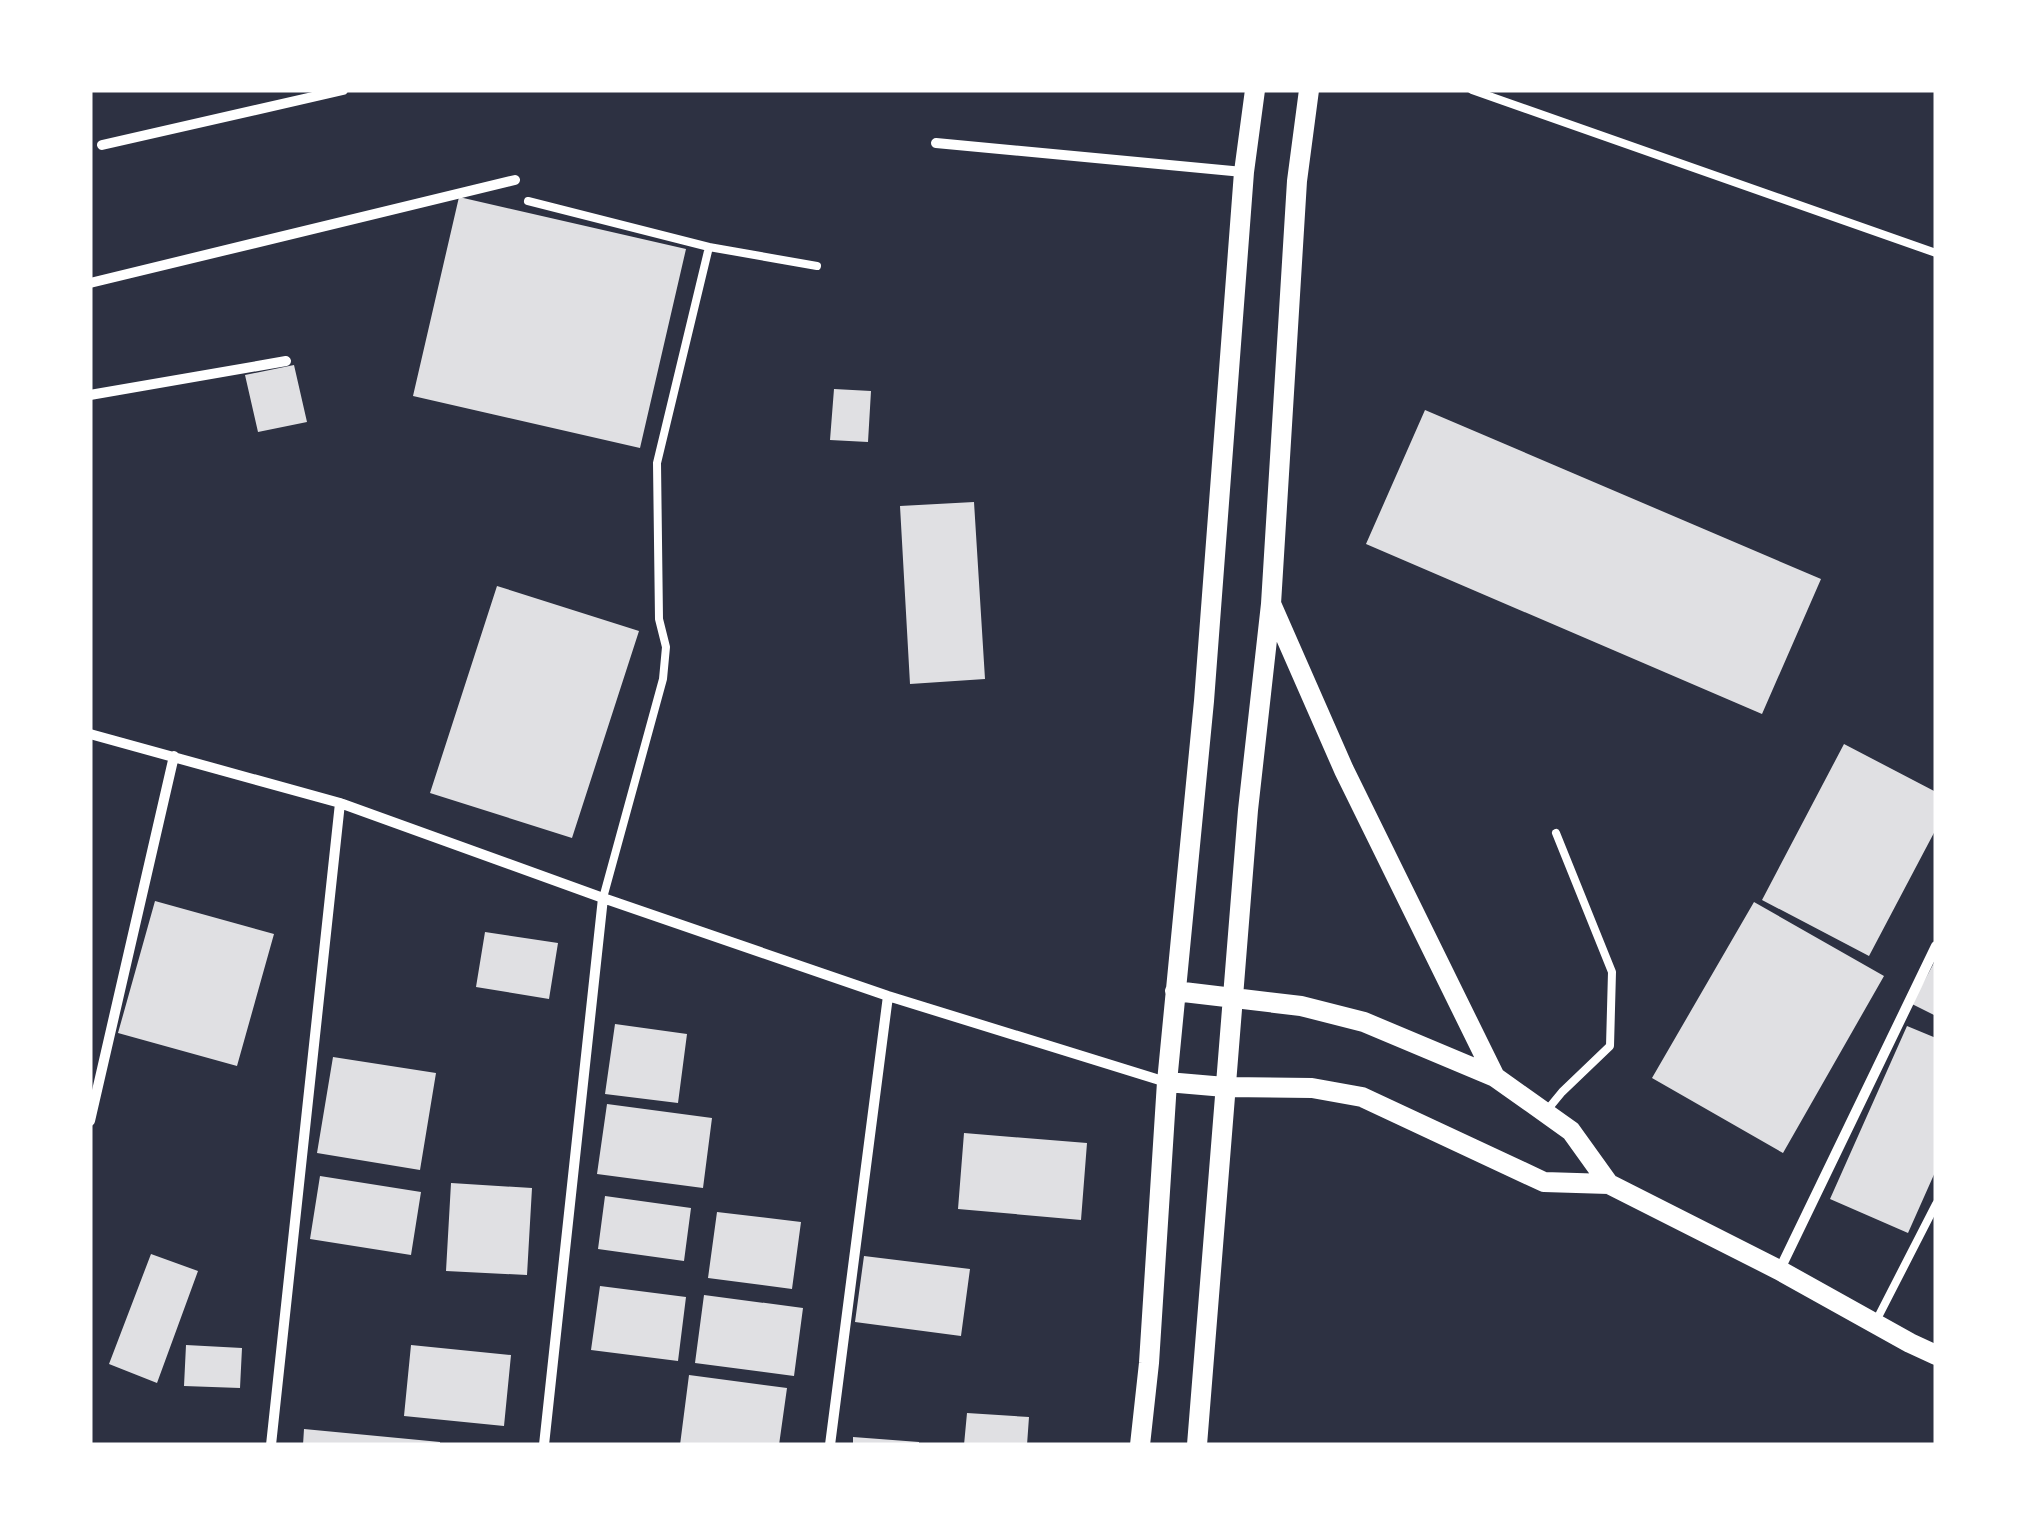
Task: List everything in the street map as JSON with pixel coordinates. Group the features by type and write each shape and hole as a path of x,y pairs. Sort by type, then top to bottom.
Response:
{"main road":[{"path":"1140,1445 1167,1082 1204,702 1244,172 1255,90"},
{"path":"1197,1445 1248,810 1271,604 1297,180 1309,90"},
{"path":"1271,604 1344,770 1495,1077"},
{"path":"1176,991 1302,1006 1364,1022 1495,1077 1571,1131 1609,1184"},
{"path":"1167,1082 1312,1088 1362,1096 1544,1182 1609,1184 1936,1354"}],"street":[{"path":"102,145 342,90"},
{"path":"936,143 1244,172"},
{"path":"90,282 515,180"},
{"path":"90,396 286,361"},
{"path":"90,734 340,802 888,996 1167,1082"},
{"path":"91,1116 174,756"},
{"path":"272,1445 340,802"},
{"path":"544,1445 603,898"},
{"path":"1779,1270 1936,946"},
{"path":"830,1445 888,996"}],"lane":[{"path":"1472,90 1936,254"},
{"path":"528,200 710,247 817,266"},
{"path":"603,898 663,679 666,647 659,619 657,463 710,247"},
{"path":"1545,1113 1610,1046 1612,972 1556,834"},
{"path":"1876,1323 1936,1204"}],"building":[{"path":"459,197 686,249 640,448 413,396"},
{"path":"294,365 307,422 258,432 245,375"},
{"path":"834,389 871,391 868,442 830,440"},
{"path":"1425,410 1821,579 1762,714 1366,544"},
{"path":"974,502 985,679 910,684 900,506"},
{"path":"497,586 639,631 572,838 430,793"},
{"path":"1844,744 1936,792 1936,829 1869,956 1762,900"},
{"path":"155,901 274,934 237,1066 118,1033"},
{"path":"1754,902 1884,976 1783,1153 1652,1078"},
{"path":"485,932 558,943 549,999 476,987"},
{"path":"1936,959 1936,1016 1912,1004"},
{"path":"615,1024 687,1034 678,1103 605,1094"},
{"path":"1907,1026 1936,1038 1936,1170 1908,1233 1830,1199"},
{"path":"333,1057 436,1073 420,1170 317,1153"},
{"path":"607,1104 712,1118 703,1188 597,1174"},
{"path":"964,1133 1087,1143 1081,1220 958,1209"},
{"path":"320,1176 421,1192 411,1255 310,1239"},
{"path":"451,1183 532,1188 527,1275 446,1271"},
{"path":"605,1196 691,1208 684,1261 598,1249"},
{"path":"717,1212 801,1222 792,1289 708,1278"},
{"path":"151,1254 198,1271 157,1383 109,1364"},
{"path":"864,1256 970,1269 961,1336 855,1322"},
{"path":"600,1286 686,1297 678,1361 591,1350"},
{"path":"704,1295 803,1308 794,1376 695,1363"},
{"path":"186,1345 242,1348 240,1388 184,1386"},
{"path":"411,1345 511,1355 504,1426 404,1416"},
{"path":"689,1375 787,1388 779,1445 680,1445"},
{"path":"967,1413 1029,1417 1027,1445 964,1445"},
{"path":"304,1429 440,1442 440,1445 303,1445"},
{"path":"853,1437 919,1442 919,1445 853,1445"}]}
